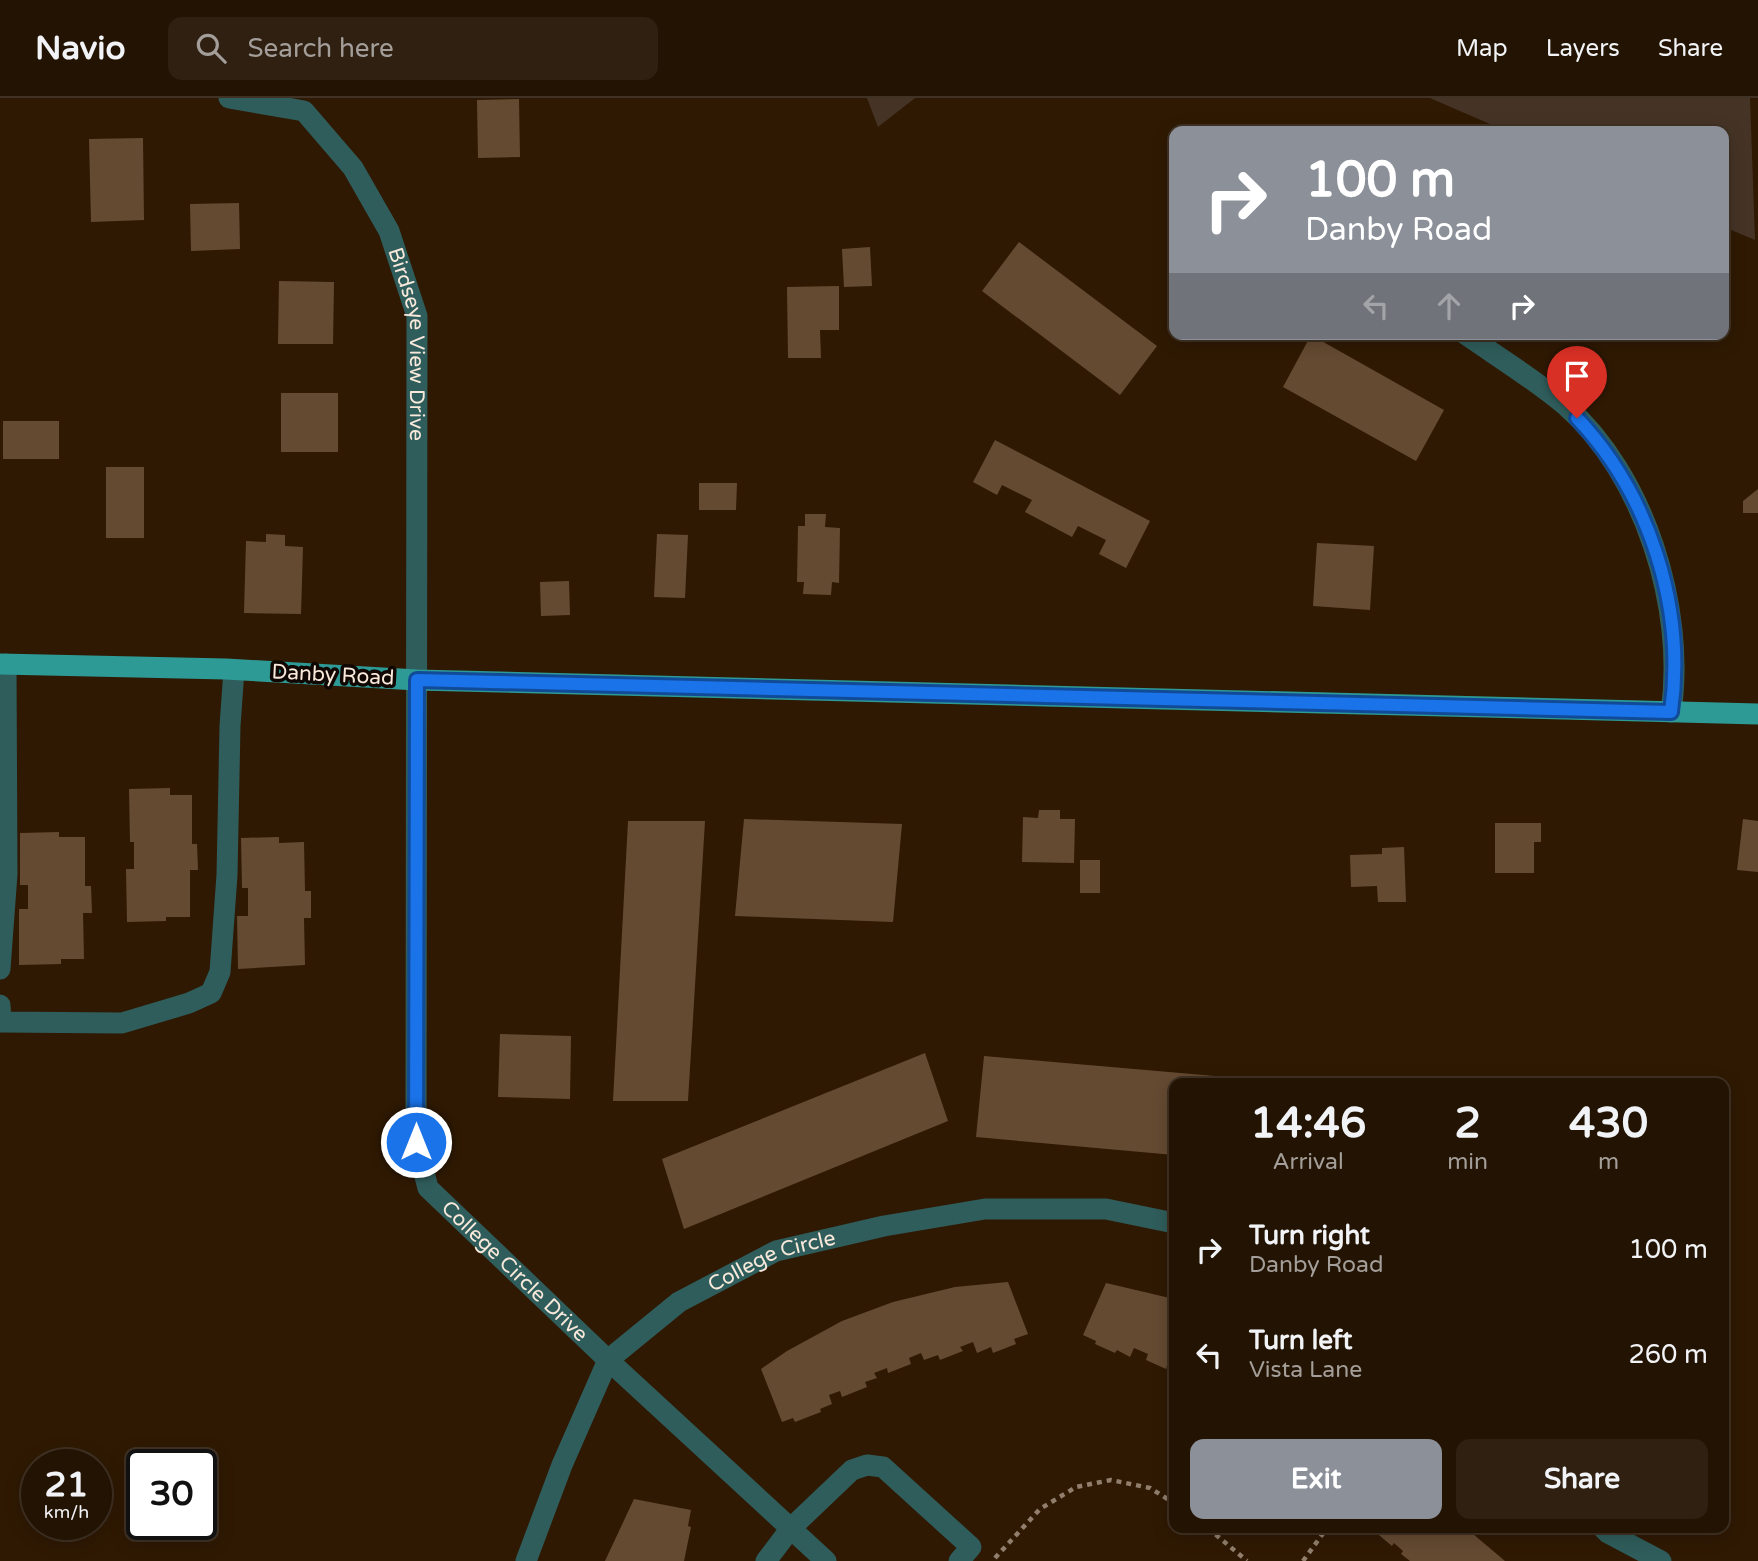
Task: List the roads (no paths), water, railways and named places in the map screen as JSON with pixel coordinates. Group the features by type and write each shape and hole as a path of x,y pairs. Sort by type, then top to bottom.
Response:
{"main road":[{"name":"Danby Road","path":"3,664 233,670 417,680 1758,714"}],"street":[{"name":"Birdseye View Drive","path":"229,98 304,111 353,168 389,231 417,316 417,680"},
{"path":"1473,340 1566,406 1607,454 1639,508 1670,609 1675,650 1671,712"},
{"path":"0,970 6,874 3,664"},
{"path":"0,1005 1,1022 122,1023 189,1003 211,993 220,972 227,875 233,670"},
{"name":"College Circle Drive","path":"417,680 416,1142 428,1188 608,1360 826,1561"},
{"name":"College Circle","path":"526,1561 562,1465 608,1360 679,1302 776,1251 884,1226 985,1209 1106,1209 1169,1222"},
{"path":"766,1561 790,1528 852,1470 867,1465 883,1467 971,1547 959,1561"},
{"path":"1608,1533 1661,1561"}]}
